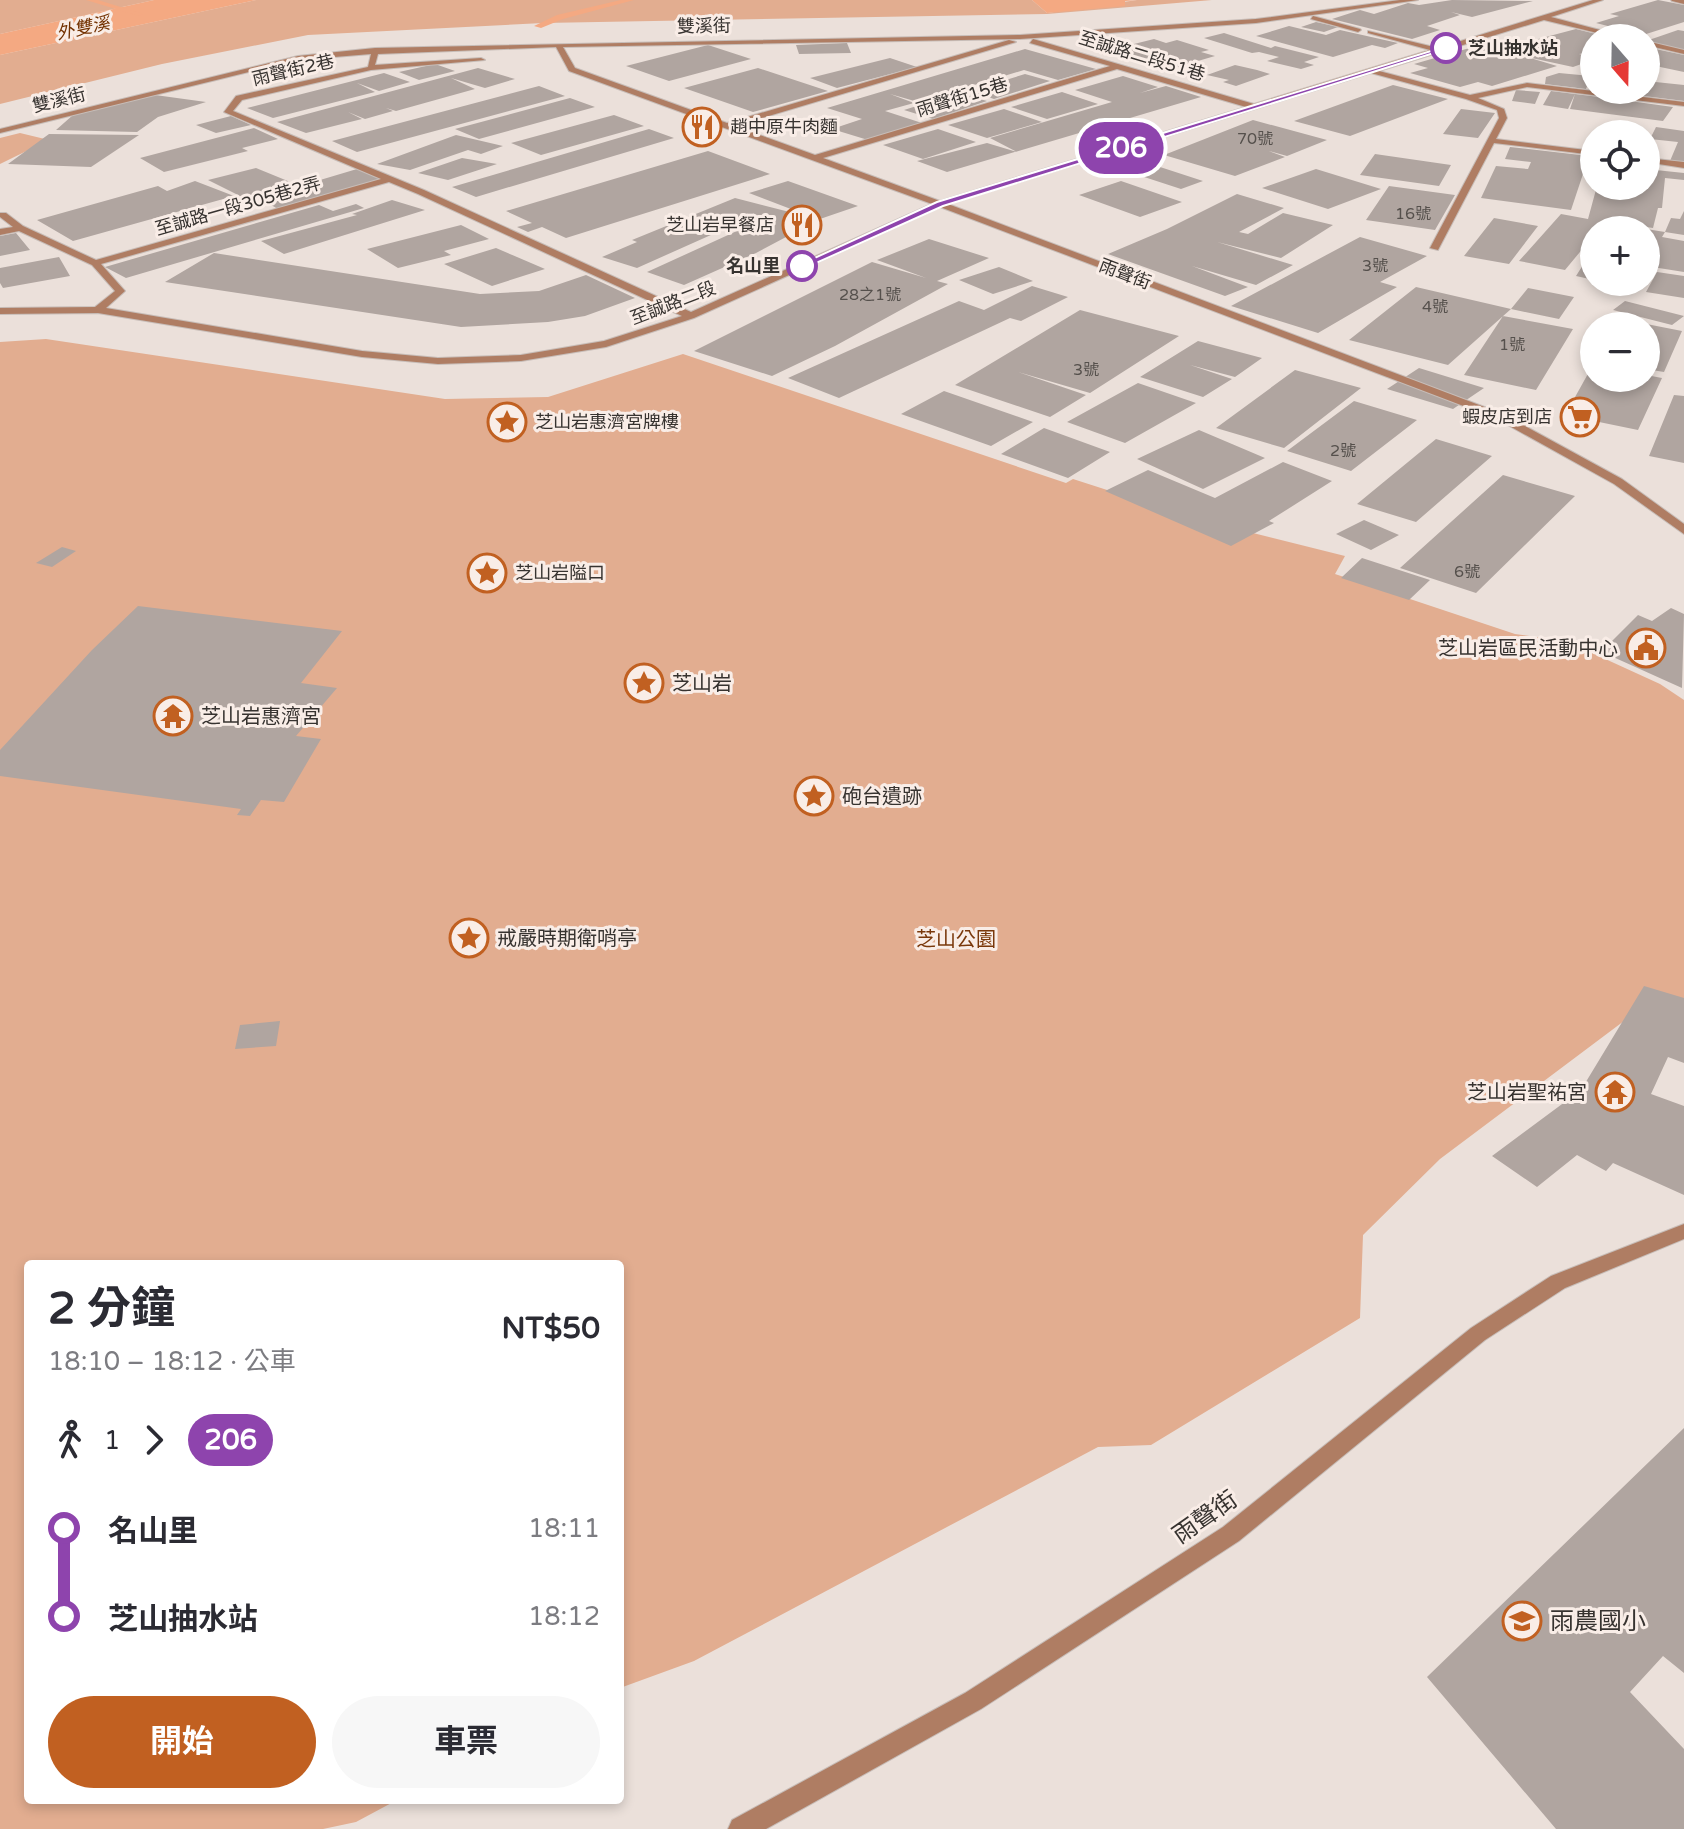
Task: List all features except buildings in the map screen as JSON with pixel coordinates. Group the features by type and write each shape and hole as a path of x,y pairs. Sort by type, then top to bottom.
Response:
{"street":[{"name":"雙溪街","path":"5,130 298,58 375,50 1020,37 1304,16 1415,0"},
{"name":"至誠路二段","path":"0,311 98,310 362,354 438,361 521,358 606,344 691,316 940,204 1600,0"},
{"path":"1674,0 1684,2"},
{"path":"1304,16 1358,30"},
{"path":"1544,18 1580,27"},
{"path":"1370,32 1440,50"},
{"name":"至誠路二段51巷","path":"1020,37 1254,107"},
{"name":"雨聲街15巷","path":"726,126 1003,46 1020,37"},
{"name":"雨聲街","path":"558,45 572,69 940,204 1485,411 1574,455 1664,513 1684,530"},
{"path":"1660,46 1684,52"},
{"path":"371,68 375,50"},
{"name":"雨聲街2巷","path":"389,179 228,112 239,98 371,68 481,60"},
{"name":"雨聲街15巷","path":"814,158 1119,66"},
{"path":"1372,71 1469,97 1500,109 1503,118 1494,141 1435,248"},
{"path":"1469,97 1527,85 1684,104"},
{"path":"1494,141 1580,151"},
{"path":"1660,162 1684,165"},
{"path":"389,179 691,316"},
{"name":"至誠路一段305巷2弄","path":"95,263 389,179"},
{"path":"3,215 20,228 95,263 120,291 98,310"},
{"path":"0,232 20,228"},
{"path":"1664,513 1684,509"},
{"name":"雨聲街","path":"741,1829 973,1701 1231,1534 1478,1334 1558,1282 1684,1231"}],"green space":[{"path":"0,0 154,0 0,34"},
{"path":"256,0 1032,0 1047,13 1137,0 1212,0 1047,14 543,23 308,35 162,64 0,104 0,55"},
{"path":"20,133 49,140 0,164 0,138"},
{"name":"芝山公園","path":"46,339 445,399 548,397 683,354 1066,483 1073,479 1197,519 1345,556 1335,574 1515,634 1551,639 1590,652 1660,684 1684,700 1684,1022 1632,1015 1440,1159 1363,1235 1360,1318 1151,1445 1098,1447 694,1661 624,1687 624,1260 24,1260 24,1804 390,1804 356,1822 323,1829 0,1829 0,342"}],"water":[{"name":"外雙溪","path":"154,0 256,0 0,55 0,34"},
{"path":"1032,0 1137,0 1125,1 1125,6 1047,13"}],"waterway":[{"path":"90,0 139,14"},
{"path":"538,26 560,17 630,0"}],"bus line":[{"name":"206","path":"802,266 940,204 1446,48"}],"place":[{"name":"芝山抽水站","path":"1446,48"},
{"name":"趙中原牛肉麵","path":"702,127"},
{"name":"芝山岩早餐店","path":"802,225"},
{"name":"名山里","path":"802,266"},
{"name":"蝦皮店到店","path":"1580,417"},
{"name":"芝山岩惠濟宮牌樓","path":"507,422"},
{"name":"芝山岩隘口","path":"487,573"},
{"name":"芝山岩區民活動中心","path":"1646,648"},
{"name":"芝山岩","path":"644,683"},
{"name":"芝山岩惠濟宮","path":"173,716"},
{"name":"砲台遺跡","path":"814,796"},
{"name":"戒嚴時期衛哨亭","path":"469,938"},
{"name":"芝山岩聖祐宮","path":"1615,1092"},
{"name":"雨農國小","path":"1522,1621"}]}
